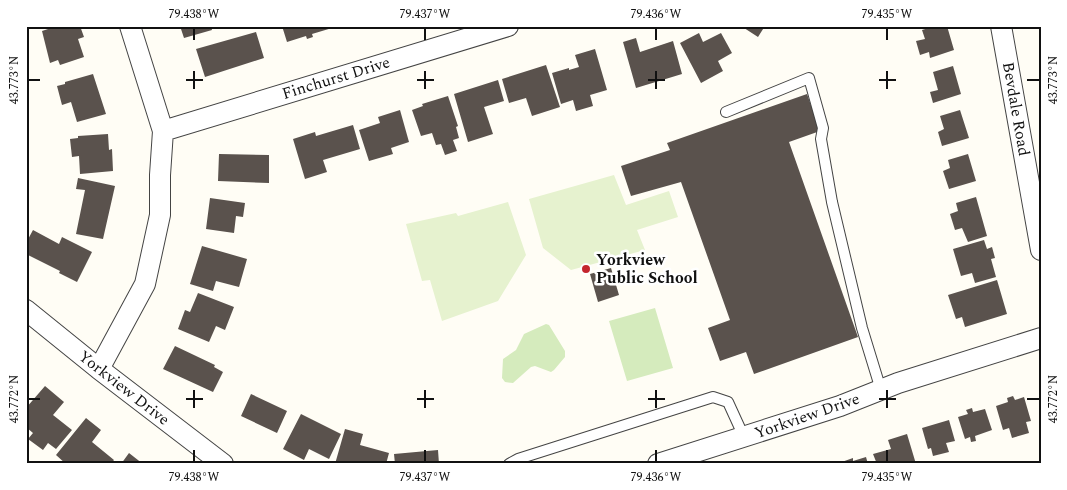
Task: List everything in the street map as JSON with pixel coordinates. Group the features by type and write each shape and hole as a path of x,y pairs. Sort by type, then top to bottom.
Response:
{"street":[{"path":"99,369 145,284 160,215 160,175 164,131 130,26"},
{"name":"Finchurst Drive","path":"164,131 508,26"},
{"name":"Bevdale Road","path":"1001,26 1041,250"},
{"name":"Yorkview Drive","path":"26,310 99,369 223,464"},
{"name":"Yorkview Drive","path":"658,464 840,406 881,390 1041,338"}],"lane":[{"path":"726,112 809,78 823,128 821,139 832,202 862,328 881,390"},
{"path":"510,464 518,459 713,398 728,402 744,437"}],"green space":[{"path":"614,175 626,205 669,191 678,217 637,230 645,250 571,270 543,248 529,199"},
{"path":"508,202 526,255 498,301 442,321 430,280 422,281 406,224 456,213 458,216"},
{"path":"655,308 673,368 627,381 609,321"},
{"path":"546,324 549,325 565,351 565,357 551,372 535,366 531,367 513,383 505,382 502,378 503,359 516,350 524,334"}],"building":[{"path":"57,26 80,26 84,37 78,39 84,57 60,65 58,60 50,63 42,31"},
{"path":"180,26 211,26 212,30 184,38"},
{"path":"282,26 332,26 332,28 312,34 313,37 307,39 306,36 287,42"},
{"path":"741,26 765,26 758,37"},
{"path":"935,26 947,26 954,50 930,58 929,52 920,55 916,41 925,39 922,30"},
{"path":"256,32 264,58 205,77 196,49"},
{"path":"699,33 703,42 721,33 732,53 718,61 723,71 701,83 680,43"},
{"path":"636,38 640,52 673,41 682,74 636,88 623,42"},
{"path":"595,49 607,90 590,95 593,106 576,111 573,100 561,104 552,73 579,67 575,55"},
{"path":"546,65 560,107 532,116 526,98 509,103 502,79"},
{"path":"953,66 961,94 933,103 930,92 938,90 933,72"},
{"path":"93,74 106,114 77,122 71,102 62,105 57,86"},
{"path":"498,80 504,101 484,107 493,134 468,142 454,94"},
{"path":"807,94 820,131 789,142 858,337 754,374 746,352 720,361 708,328 730,320 681,182 631,196 621,166 670,150 667,143"},
{"path":"448,96 458,126 456,127 459,138 453,140 457,151 445,155 441,144 436,145 432,133 421,136 412,110 423,106 422,104"},
{"path":"400,110 409,142 391,148 393,154 369,161 359,130 380,123 378,117"},
{"path":"960,110 969,138 942,146 938,132 944,129 940,116"},
{"path":"353,125 360,149 323,160 327,172 305,179 293,139 315,132 316,136"},
{"path":"108,134 109,150 112,149 113,171 80,174 79,156 72,157 70,139 78,138 78,136"},
{"path":"219,154 269,155 269,183 218,181"},
{"path":"968,154 976,181 949,189 943,171 950,168 948,160"},
{"path":"78,178 115,186 103,239 76,234 85,190 76,189"},
{"path":"976,197 987,236 968,242 962,228 955,230 950,214 958,211 956,203"},
{"path":"210,198 245,203 243,217 236,216 234,233 206,229"},
{"path":"33,230 59,244 62,237 92,252 77,282 26,254 26,243"},
{"path":"984,240 987,249 992,247 995,258 991,259 996,277 975,283 972,273 961,276 953,249"},
{"path":"202,246 247,259 239,287 216,281 213,291 190,284"},
{"path":"611,268 619,295 598,302 590,274"},
{"path":"997,280 1007,314 965,327 962,317 956,319 948,295"},
{"path":"198,293 234,307 225,330 216,326 209,342 178,329 185,310 190,312"},
{"path":"175,346 215,365 214,367 223,372 213,392 163,369"},
{"path":"45,386 64,402 53,415 72,430 56,449 48,443 43,450 28,439 33,433 26,427 26,408"},
{"path":"251,394 287,411 277,433 241,416"},
{"path":"1013,396 1015,400 1024,397 1031,421 1026,422 1029,433 1012,438 1009,428 1003,430 996,406 1008,402 1007,398"},
{"path":"972,408 973,412 985,409 992,430 975,436 976,441 971,442 970,437 965,439 958,417 968,414 966,410"},
{"path":"301,414 341,434 329,459 309,449 304,460 283,449"},
{"path":"86,418 101,430 92,442 114,460 111,464 66,464 56,455"},
{"path":"949,420 955,441 946,443 949,452 933,456 931,448 928,449 922,428"},
{"path":"345,429 363,434 360,445 389,453 386,464 335,464"},
{"path":"907,434 916,464 877,464 873,454 891,449 888,440"},
{"path":"438,450 439,464 395,464 394,454"},
{"path":"129,453 143,464 121,464"},
{"path":"866,457 868,464 836,464 853,458 853,461"}],"place":[{"name":"Yorkview Public School","path":"586,269"}]}
